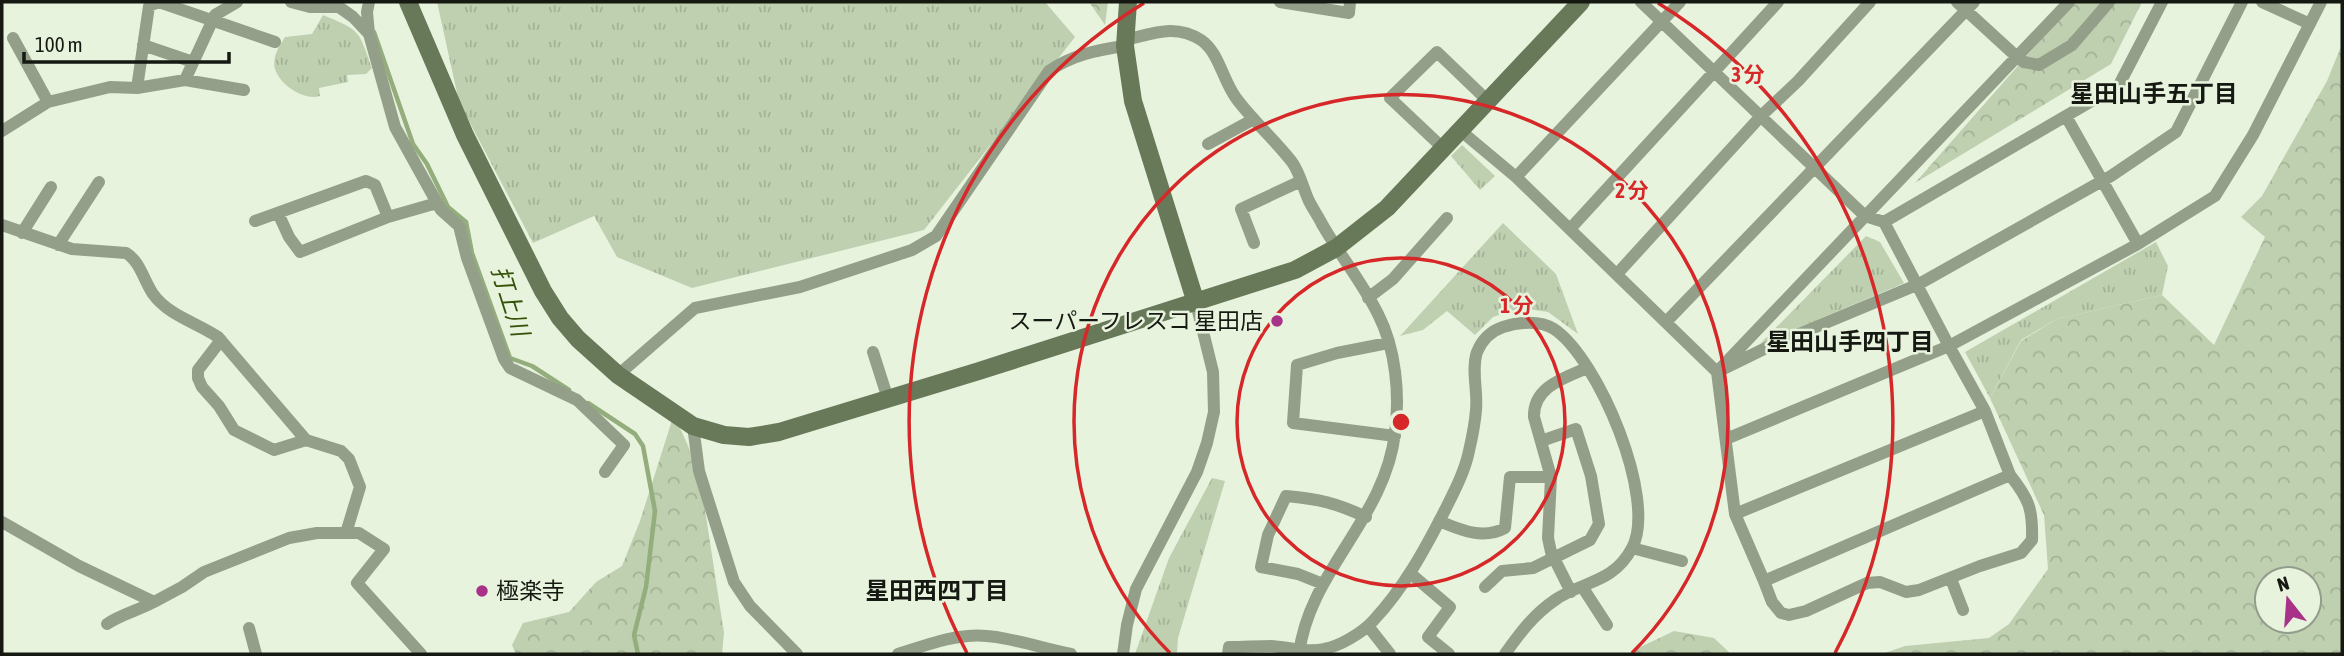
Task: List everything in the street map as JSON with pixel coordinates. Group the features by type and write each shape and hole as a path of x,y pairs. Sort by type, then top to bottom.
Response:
{"street":[{"path":"137,88 149,6 159,2 275,42"},
{"path":"185,80 215,15 237,2"},
{"path":"291,2 310,7 339,7 354,17 369,34"},
{"path":"369,2 369,34 395,127 441,210 459,226 467,258 504,359 510,368 576,400 624,445 605,472"},
{"path":"408,2 465,135 543,291 560,318 578,339 618,375 693,426 724,435 749,437 779,432 888,399 1295,271 1336,248 1387,208 1581,2"},
{"path":"1123,654 1136,589 1197,472 1214,412 1213,372 1196,303 1133,101 1125,43 1128,2"},
{"path":"1280,2 1349,13 1350,2"},
{"path":"1461,131 1516,177 1717,372 1735,514 1772,602 1781,613 1789,615 1806,611 1867,583 1880,582 1906,592 1919,590 2021,553 2032,540 2033,515 2026,494 2010,475 1985,411 1884,222 1865,216 1641,2"},
{"path":"1516,177 1680,2"},
{"path":"1570,229 1778,2"},
{"path":"1617,274 1761,116 1798,81 1870,2"},
{"path":"1717,372 2069,2"},
{"path":"1666,322 1966,5 2017,57 2024,62 2039,65 2072,45 2109,2"},
{"path":"1884,222 2067,118 2119,85 2162,2"},
{"path":"1717,372 1770,346 1919,284 2102,181 2176,132 2242,2"},
{"path":"2262,2 2310,24"},
{"path":"1726,439 1949,346 2138,244 2215,196 2253,135 2321,2"},
{"path":"618,375 695,308 800,287 912,250 936,236 1049,71 1063,62 1173,29 1200,39 1211,49 1235,97 1294,164 1309,201 1379,316 1388,343 1398,399 1395,436 1385,477 1366,517 1323,584 1305,628 1299,652"},
{"path":"13,38 48,102"},
{"path":"143,45 193,62"},
{"path":"1444,149 1390,98 1437,52 1488,102"},
{"path":"2,131 48,102 110,87 137,88 185,80 244,90"},
{"path":"2067,118 2138,244"},
{"path":"1208,144 1254,119"},
{"path":"255,221 366,181 375,185 388,217"},
{"path":"1254,243 1241,209 1301,181"},
{"path":"58,245 99,182"},
{"path":"22,233 51,187"},
{"path":"278,213 289,237 300,252 388,217 438,202"},
{"path":"1368,298 1393,279 1447,218"},
{"path":"2,225 72,249 126,253 133,257 151,292 161,304 221,340 306,440 341,451 349,459 360,487 346,533"},
{"path":"1228,654 1228,647 1272,646 1299,652 1325,649 1354,636 1368,626 1410,573 1439,521 1468,456 1477,408 1474,375 1477,351 1489,333 1518,323 1533,323 1551,327 1563,336 1587,368 1621,432 1631,468 1638,529 1632,548 1618,567 1598,582 1557,598 1528,621 1505,654"},
{"path":"221,340 198,370 198,379 219,405 234,430 274,450 306,440"},
{"path":"1388,343 1337,353 1297,365 1293,423 1395,436"},
{"path":"873,352 888,399"},
{"path":"1587,368 1544,390 1537,399 1534,417 1551,477 1548,538 1553,557 1607,625"},
{"path":"1735,514 1985,411"},
{"path":"693,426 699,471 734,582 750,606 797,654"},
{"path":"1485,587 1502,570 1532,568 1590,540 1599,524 1591,476 1576,429 1541,441"},
{"path":"1764,581 2010,475"},
{"path":"1439,521 1465,532 1497,533 1505,528 1510,477 1551,477"},
{"path":"1323,584 1298,573 1261,567 1269,535 1286,496 1335,503 1366,517"},
{"path":"2,522 79,566 154,602"},
{"path":"107,624 114,618 132,614 204,572 289,538 317,533 359,534 384,550 357,583 421,654"},
{"path":"1632,548 1682,561"},
{"path":"1410,573 1450,607 1428,637 1450,654"},
{"path":"1951,579 1963,610"},
{"path":"1368,626 1390,654"},
{"path":"249,628 256,654"},
{"path":"898,654 953,638 985,636 1071,654"}],"green space":[{"path":"437,2 1045,2 1075,37 924,230 692,288 617,257 594,216 533,243 459,102"},
{"path":"1089,2 1108,2 1105,25"},
{"path":"2074,2 2142,2 2111,64 1915,183"},
{"path":"323,15 357,33 372,68 366,74 347,75 348,82 319,88 320,96 307,96 282,81 275,69 275,56 285,37 312,34"},
{"path":"2342,44 2342,654 1882,654 1905,646 1989,638 2009,624 2048,569 2044,515 1990,398 2021,341 2057,319 2162,295 2214,345 2265,237 2241,217 2262,196 2327,81"},
{"path":"1462,145 1495,176 1480,190 1451,156"},
{"path":"1503,223 1556,274 1578,334 1548,312 1521,308 1493,317 1475,335 1447,311 1423,330 1400,336"},
{"path":"1866,236 1880,242 1904,283 1760,344"},
{"path":"2156,242 2168,266 2162,295 2057,319 2021,340 1990,398 1965,352"},
{"path":"674,414 699,471 724,633 722,654 516,654 512,645 523,623 569,612 596,582 622,566 640,521"},
{"path":"1212,478 1225,481 1178,638 1177,654 1135,654 1169,558"},
{"path":"1674,631 1714,638 1731,654 1629,654"}],"waterway":[{"name":"打上川","path":"374,32 413,144 427,164 448,207 466,222 472,253 510,358 532,366 569,390"},
{"name":"打上川","path":"588,403 635,434 643,446 655,511 646,587 634,635 638,654"}],"place":[{"name":"スーパーフレスコ 星田店","path":"1277,321"},
{"name":"極楽寺","path":"482,591"}],"district":[{"name":"星田山手五丁目","path":"2154,94"},
{"name":"星田山手四丁目","path":"1850,342"},
{"name":"星田西四丁目","path":"937,591"}]}
